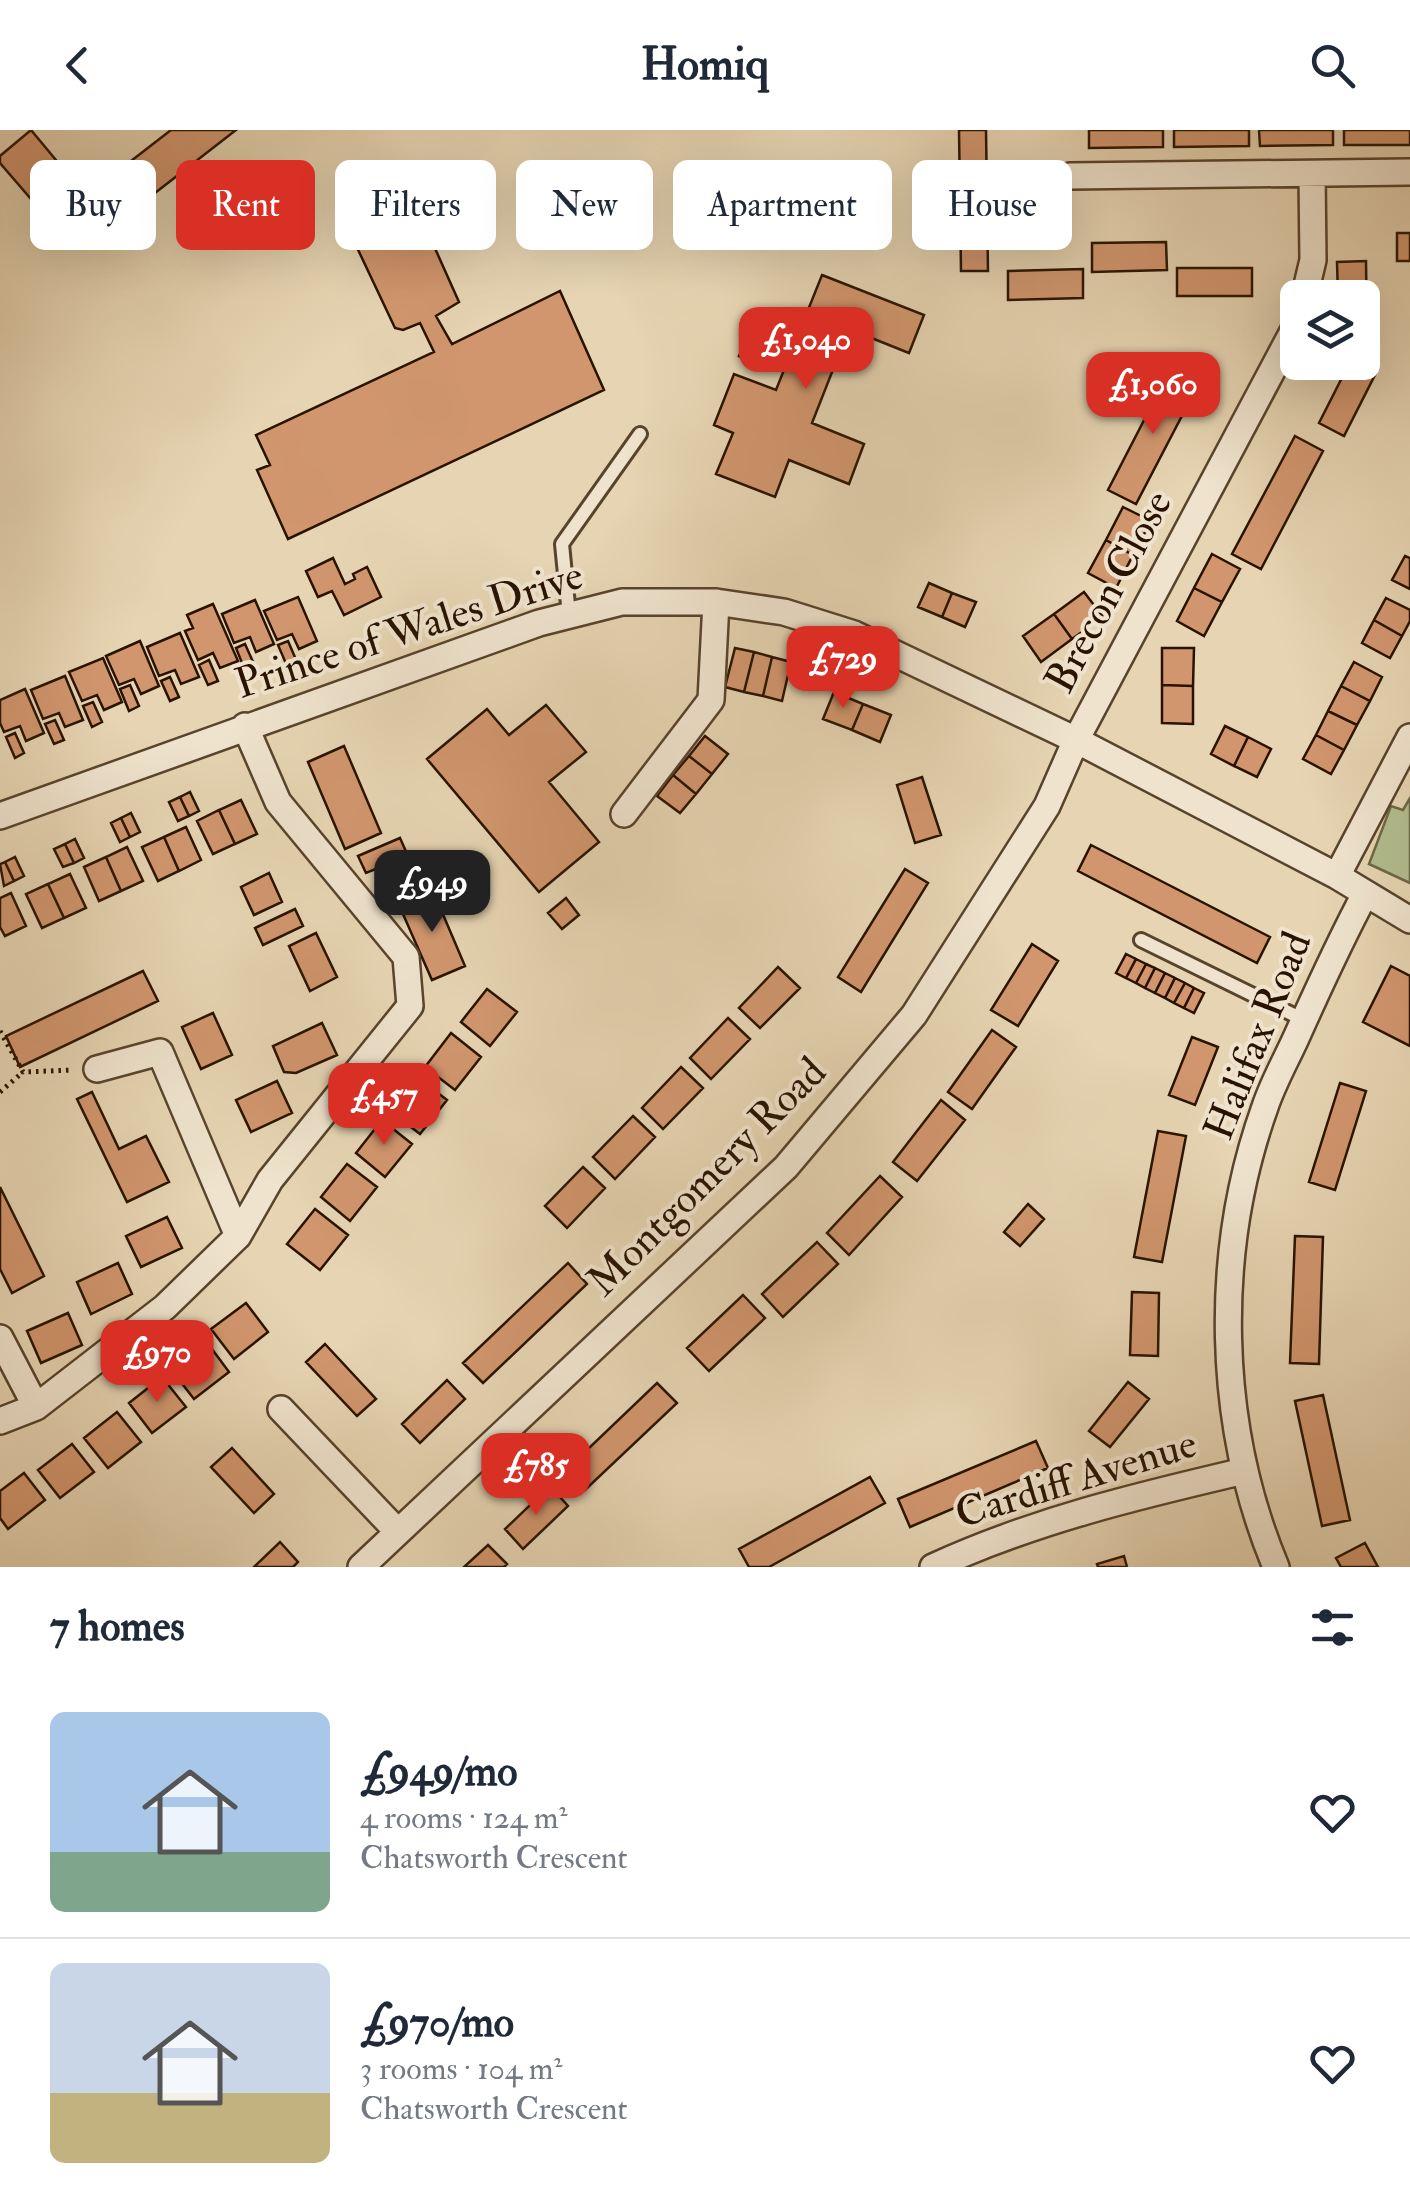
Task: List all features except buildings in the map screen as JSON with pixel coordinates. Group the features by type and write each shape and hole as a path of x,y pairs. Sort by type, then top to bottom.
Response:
{"street":[{"path":"1072,176 1410,172"},
{"path":"1308,280 1312,260 1312,174"},
{"name":"Brecon Close","path":"1076,740 1280,356"},
{"name":"Prince of Wales Drive","path":"0,816 539,623 622,602 716,602 784,612 854,634 1076,740 1337,876 1410,920"},
{"path":"624,814 711,700 716,602"},
{"path":"0,1421 36,1407 165,1307 238,1236 270,1180 410,1006 406,957 278,802 245,726"},
{"path":"1337,876 1410,737"},
{"name":"Montgomery Road","path":"362,1567 786,1167 914,1015 1047,806 1076,740"},
{"name":"Halifax Road","path":"1276,1567 1244,1471 1235,1418 1228,1312 1236,1225 1246,1171 1266,1105 1365,894"},
{"path":"97,1069 160,1052 238,1236"},
{"path":"0,1338 36,1407"},
{"path":"280,1409 398,1532"},
{"name":"Cardiff Avenue","path":"933,1567 1023,1529 1090,1508 1244,1471"}],"lane":[{"path":"569,616 562,544 640,434"},
{"path":"1141,940 1304,1020"}],"path":[{"path":"0,1031 22,1072"},
{"path":"0,1092 22,1072 97,1069"}],"green space":[{"path":"1410,798 1410,883 1369,864 1391,806 1403,810"}]}
